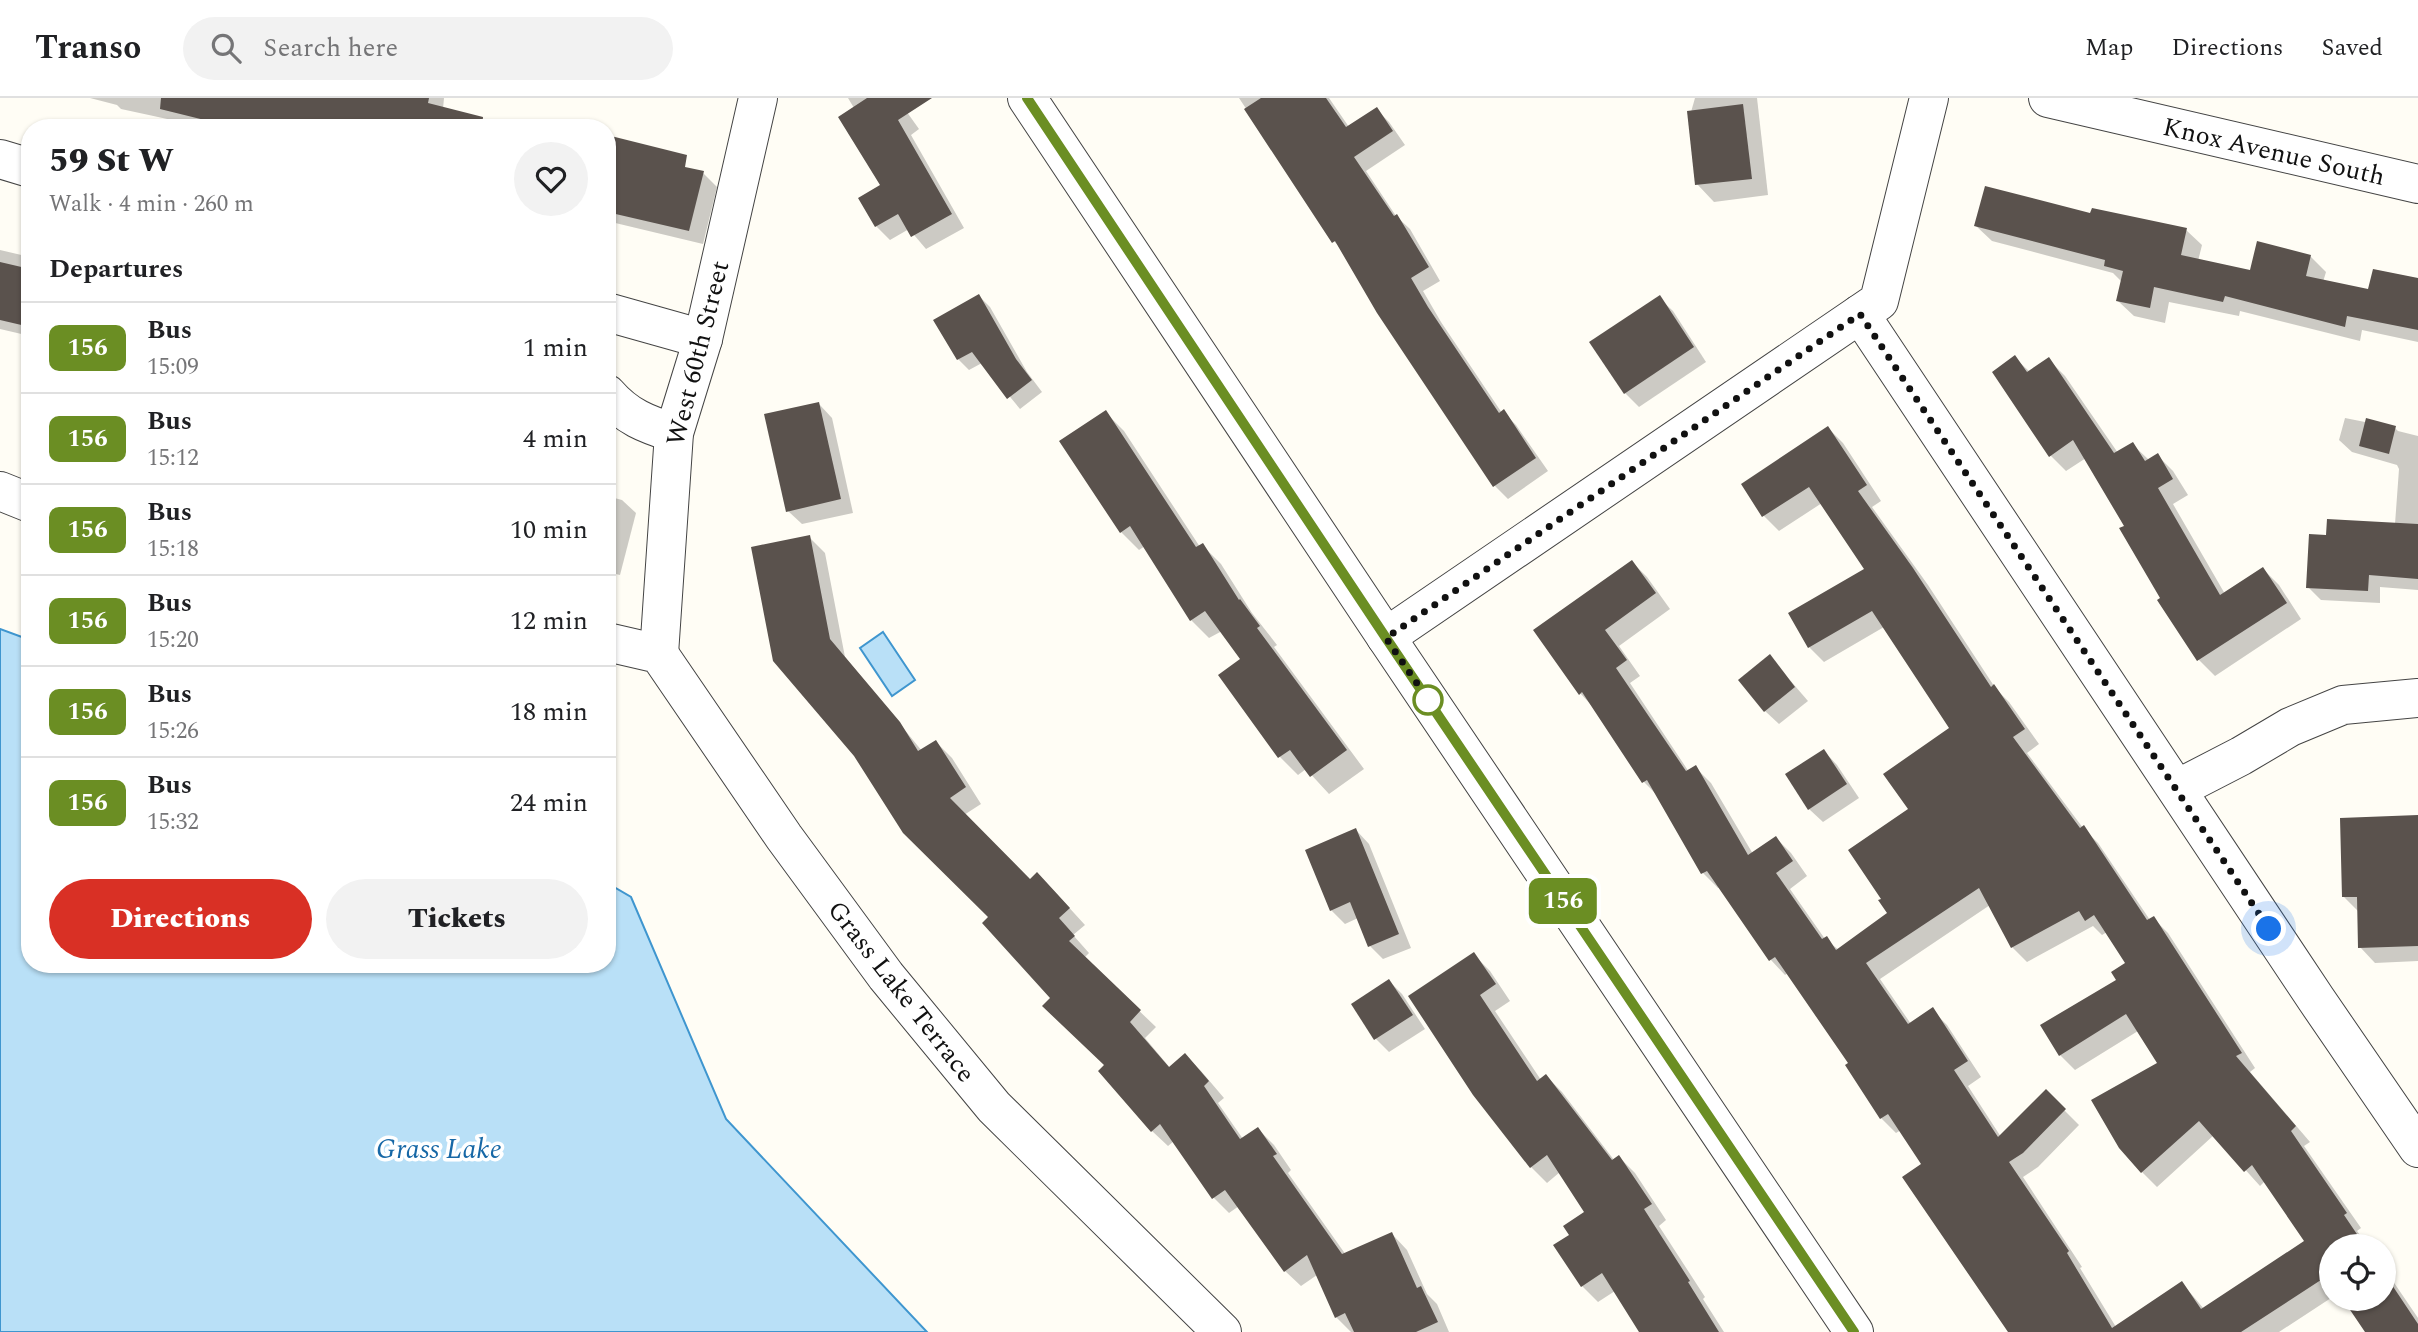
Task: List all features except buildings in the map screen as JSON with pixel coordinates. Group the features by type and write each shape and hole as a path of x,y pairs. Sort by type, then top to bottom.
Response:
{"street":[{"name":"West 60th Street","path":"659,654 674,433 703,339 758,98"},
{"path":"1027,98 1386,638 1854,1332"},
{"path":"1386,638 1880,301 1928,98"},
{"name":"Knox Avenue South","path":"2048,98 2418,184"},
{"path":"0,159 21,165"},
{"path":"1860,314 2418,1148"},
{"path":"616,315 703,339"},
{"path":"616,405 621,411 648,425 674,433"},
{"path":"0,491 21,499"},
{"path":"616,644 659,654"},
{"name":"Grass Lake Terrace","path":"659,654 785,837 886,976 994,1107 1222,1332"},
{"path":"2177,789 2241,757 2290,727 2343,705 2418,698"}],"water":[{"name":"Grass Lake","path":"0,629 21,637 21,973 616,973 616,888 631,897 726,1119 927,1332 0,1332"},
{"path":"883,632 915,680 892,696 860,648"}],"bus line":[{"name":"156","path":"1027,98 1386,638 1854,1332"}],"route":[{"path":"1428,700 1433,707 1386,638 1860,314 2269,929"}]}
